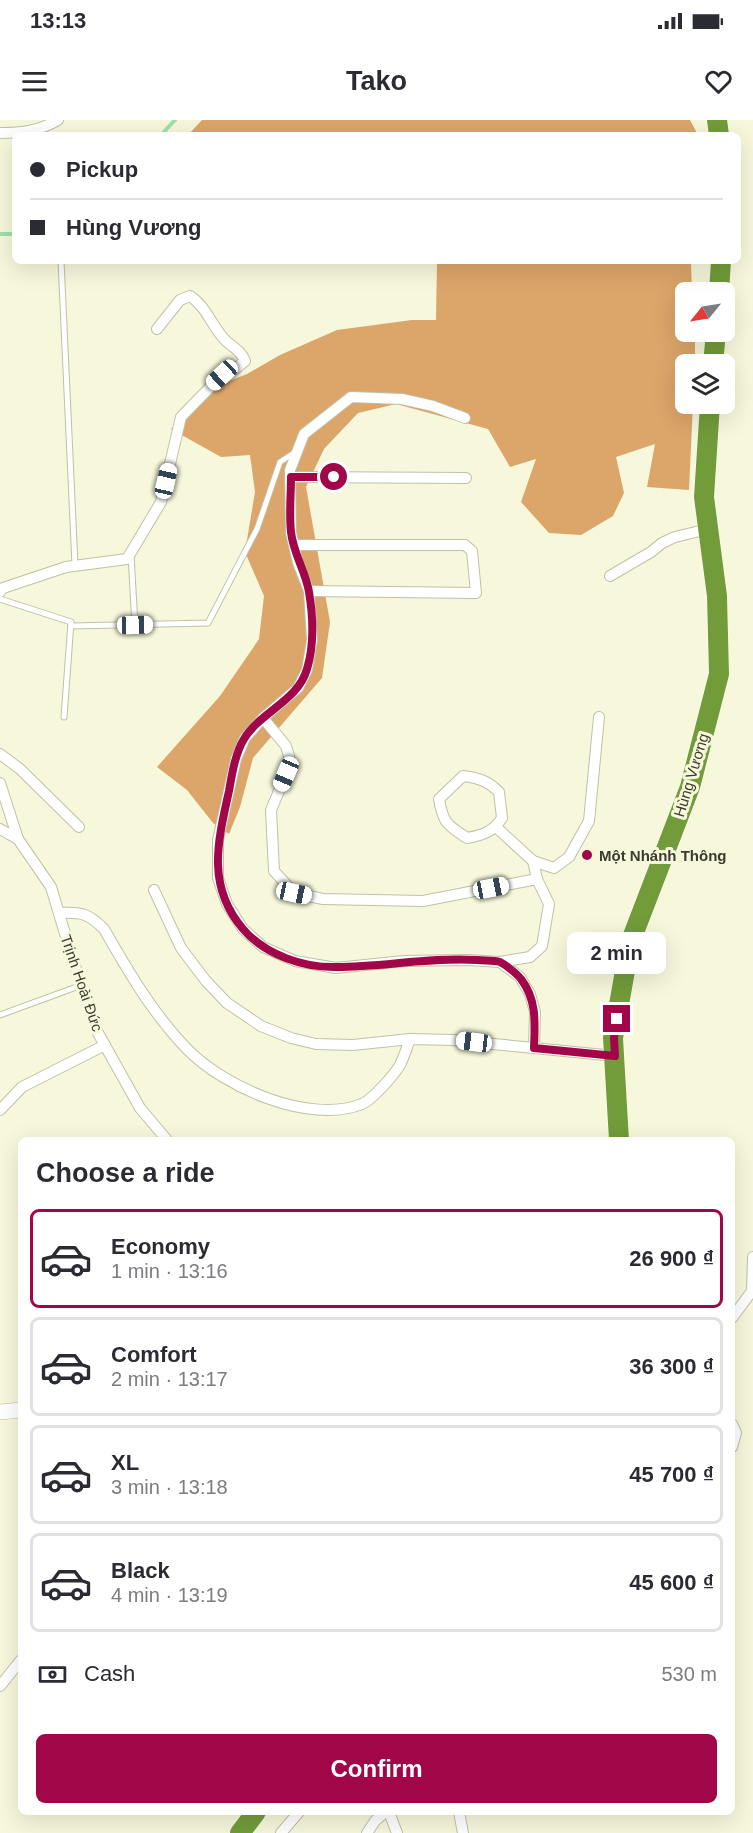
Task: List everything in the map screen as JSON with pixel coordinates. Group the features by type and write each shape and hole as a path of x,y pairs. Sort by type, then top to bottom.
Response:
{"highway":[{"path":"720,282 721,264"},
{"name":"Hùng Vương","path":"619,1137 614,1038 630,943 690,787 718,674 717,596 704,497 709,414"},
{"path":"240,1833 254,1815"}],"street":[{"path":"28,132 58,120"},
{"path":"0,592 3,588 66,567 127,559 161,502 181,417 222,375 245,361 242,353 226,341 198,301 190,296 180,300 157,329"},
{"path":"465,418 433,406 402,399 351,397 304,434 290,470 291,533 298,563 309,591 312,640 307,670 298,688 244,738 236,759 218,840 218,878 227,904 243,929 263,947 295,961 336,968 404,961 500,962 530,957 542,946 549,904 537,879 533,861"},
{"path":"291,477 466,478"},
{"path":"609,576 651,552 662,543 675,537 708,529"},
{"path":"294,545 465,545 472,551 477,593 309,591"},
{"path":"496,827 533,861 554,868 570,857 589,821 598,717"},
{"path":"263,718 286,746 289,756 290,765 271,810 274,871 294,893 323,899 423,901 537,879"},
{"path":"0,754 20,769 79,827"},
{"path":"464,776 479,778 500,792 502,818 496,827 484,835 467,838 452,829 442,818 439,799 464,776"},
{"path":"0,783 18,839"},
{"name":"Trịnh Hoài Đức","path":"0,829 18,839 51,887 98,1033 140,1108 164,1137"},
{"path":"154,890 181,948 206,981 227,1003 261,1026 291,1038 316,1044 353,1045 410,1039 453,1040 615,1056"},
{"path":"59,913 82,912 95,920 104,929 149,1004 188,1050 231,1083 266,1099 299,1107 336,1110 364,1103 400,1065 410,1039"},
{"path":"500,962 520,977 530,993 535,1012 534,1048"},
{"path":"0,1110 22,1087 105,1045"},
{"path":"735,1314 752,1291 753,1257"},
{"path":"0,1412 18,1410"},
{"path":"0,1686 18,1664"},
{"path":"281,1833 296,1815"},
{"path":"366,1833 383,1815"},
{"path":"388,1815 397,1833"},
{"path":"460,1815 463,1833"}],"lane":[{"path":"62,264 75,565"},
{"path":"71,626 208,624 257,529 280,462 297,452"},
{"path":"131,553 135,625"},
{"path":"0,599 71,621 64,717"},
{"path":"0,1015 82,985"}],"shaded area":[{"path":"202,120 690,120 696,132 191,132"},
{"path":"437,264 691,264 692,282 675,282 675,342 695,342 695,354 675,354 675,414 693,414 689,490 647,487 655,444 616,457 624,493 613,516 581,535 549,533 521,502 536,459 510,467 488,429 396,404 358,413 324,449 306,487 330,622 322,678 253,758 240,807 229,834 213,823 187,790 157,767 220,696 259,639 264,596 245,552 255,492 250,455 221,457 171,429 209,389 247,374 280,355 337,330 412,320 436,320"}],"waterway":[{"path":"164,132 175,120"},
{"path":"0,234 12,234"}],"place":[{"name":"Một Nhánh Thông","path":"587,855"}],"route":[{"path":"334,477 291,477 291,533 298,563 309,591 312,640 307,670 298,688 244,738 236,759 218,840 218,878 227,904 243,929 263,947 295,961 336,968 404,961 500,962 520,977 530,993 535,1012 534,1048 615,1056 614,1038 617,1019"}]}
